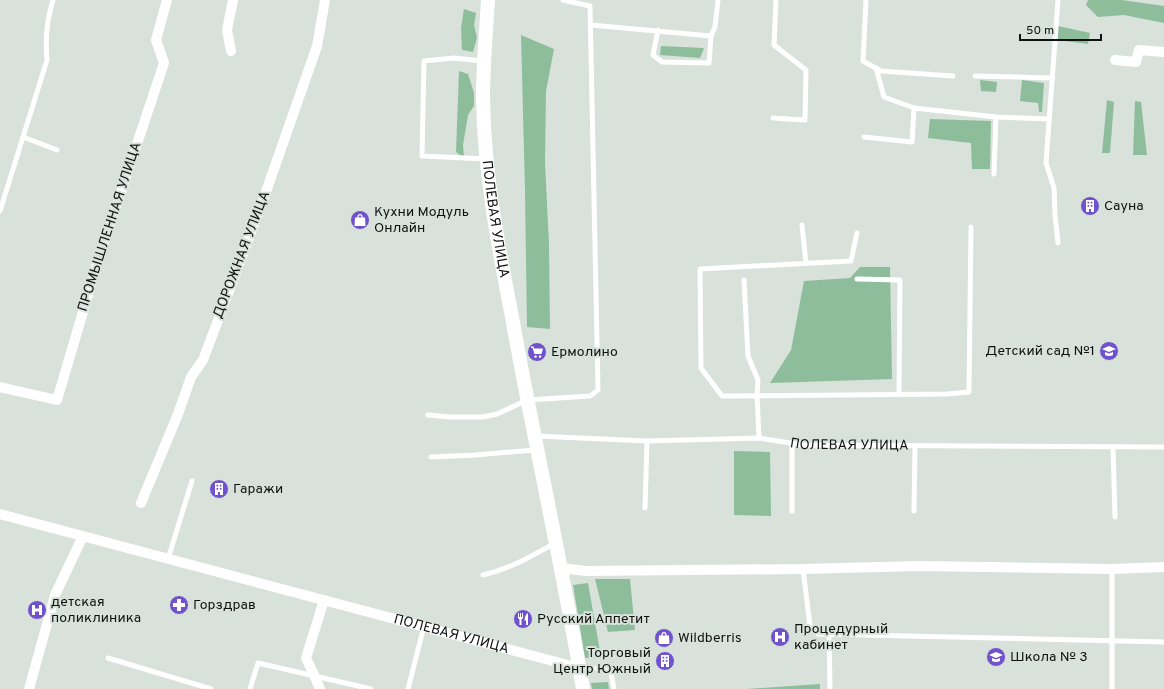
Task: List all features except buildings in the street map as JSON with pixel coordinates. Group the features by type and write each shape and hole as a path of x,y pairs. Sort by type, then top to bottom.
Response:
{"main road":[{"name":"ПОЛЕВАЯ УЛИЦА","path":"488,0 483,98 492,210 583,689"}],"street":[{"name":"ПРОМЫШЛЕННАЯ УЛИЦА","path":"0,387 57,400 98,261 164,63 156,40 167,0"},
{"path":"231,51 227,30 233,0"},
{"name":"ДОРОЖНАЯ УЛИЦА","path":"141,503 178,414 191,377 203,360 261,206 317,46 326,0"},
{"path":"1115,60 1136,62 1139,50 1164,52"},
{"path":"0,514 168,559"},
{"path":"29,689 55,595 83,536"},
{"name":"ПОЛЕВАЯ УЛИЦА","path":"168,559 579,668"},
{"path":"561,568 586,571 803,569 919,566 1112,569 1164,567"},
{"path":"320,689 306,658 324,600"}],"lane":[{"path":"0,211 47,60 46,46 50,10 53,0"},
{"path":"428,415 483,417 497,414 527,400 590,396 598,390 590,6 570,0 563,0"},
{"path":"658,30 653,55 662,62 709,63 711,36 716,27 718,0"},
{"path":"772,118 804,120 806,70 774,45 776,0"},
{"path":"866,0 863,61 881,71 954,76"},
{"path":"1058,0 1046,163 1054,188 1058,243"},
{"path":"591,25 711,36"},
{"path":"485,62 454,58 424,60 422,156 487,159"},
{"path":"876,68 884,97 914,108 996,117 1049,119"},
{"path":"975,76 1053,78"},
{"path":"864,137 912,142 914,108"},
{"path":"994,174 996,117"},
{"path":"23,137 57,150"},
{"path":"802,225 806,263"},
{"path":"857,233 851,260 700,269 701,368 722,396 947,394 969,392 971,227"},
{"path":"858,279 900,280 899,394"},
{"path":"744,280 748,356 758,380 757,395 759,438"},
{"name":"ПОЛЕВАЯ УЛИЦА","path":"536,443 759,438 803,445 1164,447"},
{"path":"645,508 647,441"},
{"path":"431,457 475,455 536,443"},
{"path":"792,443 792,511"},
{"path":"914,511 915,446"},
{"path":"1113,447 1115,517"},
{"path":"168,559 192,481"},
{"path":"484,575 501,571 531,557 556,542"},
{"path":"803,569 810,626 818,634 1164,642"},
{"path":"1112,569 1112,689"},
{"path":"408,689 424,626"},
{"path":"829,634 830,689"},
{"path":"108,658 211,689"},
{"path":"250,689 258,663 372,689"},
{"path":"579,668 642,670"},
{"path":"610,668 614,689"}],"green space":[{"path":"1088,0 1122,0 1164,6 1164,23 1124,15 1098,17 1086,5"},
{"path":"464,9 476,13 474,25 477,38 473,52 462,50 461,28"},
{"path":"1058,26 1090,33 1088,44 1056,40"},
{"path":"521,35 554,49 546,91 545,162 549,245 550,329 527,327"},
{"path":"661,46 704,48 700,58 660,55"},
{"path":"459,71 468,74 474,93 474,106 468,115 463,145 464,158 456,152"},
{"path":"980,80 997,82 996,92 981,91"},
{"path":"1022,80 1044,83 1042,112 1039,112 1038,103 1020,101"},
{"path":"1107,100 1114,102 1110,153 1102,153"},
{"path":"1135,101 1141,102 1147,155 1133,155"},
{"path":"930,119 991,121 990,169 972,169 971,143 928,138"},
{"path":"860,267 890,267 892,379 770,383 791,350 804,281 850,278"},
{"path":"734,451 770,452 771,516 734,515"},
{"path":"595,579 630,579 635,630 608,632"},
{"path":"588,583 601,657 585,658 573,585"},
{"path":"608,682 609,689 592,689 591,683"},
{"path":"820,684 820,689 747,689"}],"place":[{"name":"Сауна","path":"1090,206"},
{"name":"Кухни Модуль Онлайн","path":"360,220"},
{"name":"Детский сад №1","path":"1109,351"},
{"name":"Ермолино","path":"537,352"},
{"name":"Гаражи","path":"219,489"},
{"name":"Горздрав","path":"179,605"},
{"name":"детская поликлиника","path":"37,610"},
{"name":"Русский Аппетит","path":"523,619"},
{"name":"Процедурный кабинет","path":"780,637"},
{"name":"Wildberris","path":"664,638"},
{"name":"Школа № 3","path":"996,657"},
{"name":"Торговый Центр Южный","path":"665,661"}]}
